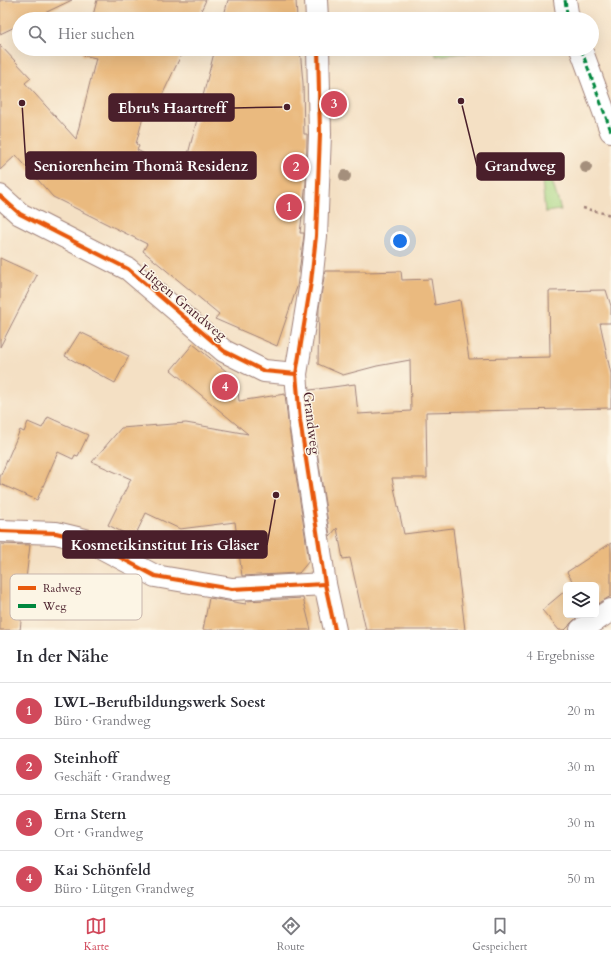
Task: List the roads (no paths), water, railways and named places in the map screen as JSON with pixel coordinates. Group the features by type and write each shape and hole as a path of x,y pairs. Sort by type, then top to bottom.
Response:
{"street":[{"path":"316,0 317,12"},
{"path":"566,0 567,12"},
{"name":"Grandweg","path":"318,56 320,134 316,236 311,282 296,374 300,420 324,584 336,630"},
{"path":"583,56 611,131"},
{"name":"Lütgen Grandweg","path":"0,196 20,214 128,269 224,351 264,371 296,374"},
{"path":"0,531 56,533 89,541 155,576 232,589 324,584"},
{"path":"581,630 611,610"}],"place":[{"name":"Grandweg","path":"461,101"},
{"name":"Seniorenheim Thomä Residenz","path":"22,103"},
{"name":"Erna Stern","path":"334,104"},
{"name":"Ebru's Haartreff","path":"287,107"},
{"name":"Steinhoff","path":"296,167"},
{"name":"LWL-Berufbildungswerk Soest","path":"289,207"},
{"name":"Kai Schönfeld","path":"225,387"},
{"name":"Kosmetikinstitut Iris Gläser","path":"276,495"}]}
